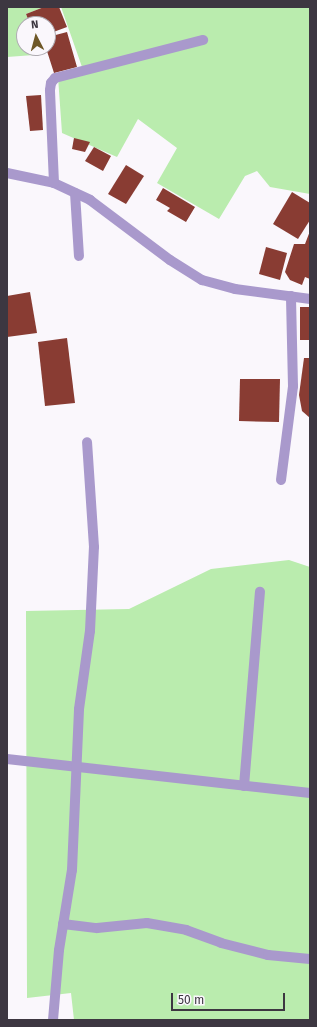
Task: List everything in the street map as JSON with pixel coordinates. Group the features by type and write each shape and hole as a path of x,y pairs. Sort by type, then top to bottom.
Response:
{"street":[{"path":"54,183 50,90 51,83 55,78 203,40"},
{"path":"7,173 54,183 90,200 170,260 202,280 235,288 310,299"},
{"path":"75,193 80,256"},
{"path":"281,480 293,386 291,296"},
{"path":"53,1020 59,950 72,870 75,768 79,709 90,631 94,547 87,442"},
{"path":"244,786 260,592"},
{"path":"7,759 75,768 310,793"},
{"path":"63,924 98,928 147,924 186,930 221,943 268,955 310,959"}],"green space":[{"path":"7,7 44,7 26,14 27,16 16,16 16,56 20,56 7,57"},
{"path":"61,7 310,7 310,194 270,187 257,171 245,176 219,219 157,183 177,148 138,119 117,157 62,133 58,77 82,67"},
{"path":"289,560 310,567 310,1020 74,1020 71,993 27,998 26,611 129,609 211,569"}],"building":[{"path":"44,7 59,7 67,27 56,31 56,16 27,16 26,14"},
{"path":"67,32 77,67 54,73 49,56 56,56 56,35"},
{"path":"41,95 43,130 30,131 26,96"},
{"path":"74,138 90,142 85,152 72,149"},
{"path":"94,147 111,156 103,171 85,161"},
{"path":"126,165 144,176 126,204 108,194"},
{"path":"163,188 195,207 186,222 167,211 170,208 156,200"},
{"path":"292,192 310,203 310,220 298,239 273,224"},
{"path":"310,231 310,279 305,277 302,285 290,280 285,272 294,244 305,244"},
{"path":"266,247 287,253 280,280 259,274"},
{"path":"30,292 37,333 7,337 7,296"},
{"path":"300,307 310,307 310,340 300,340"},
{"path":"67,338 75,403 45,406 38,342"},
{"path":"304,358 310,358 310,418 302,411 299,395"},
{"path":"240,379 280,379 279,422 239,421"}]}
